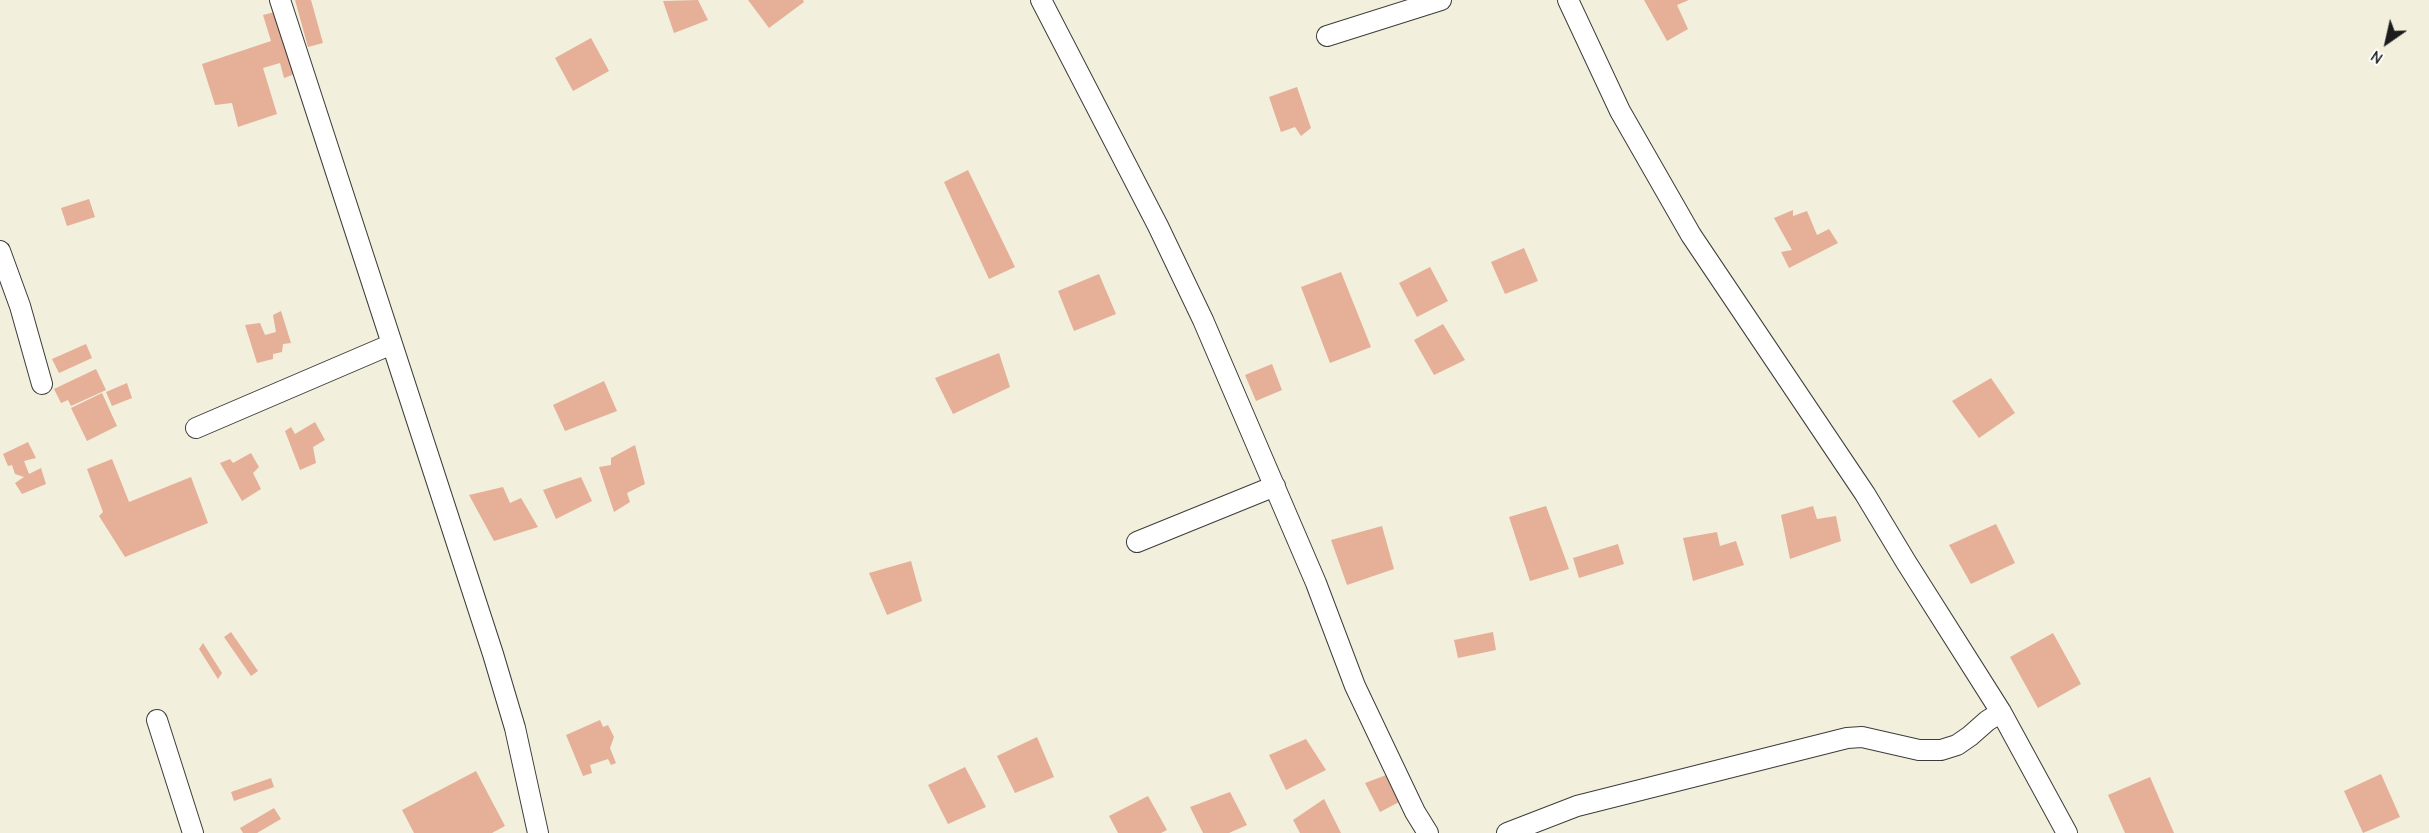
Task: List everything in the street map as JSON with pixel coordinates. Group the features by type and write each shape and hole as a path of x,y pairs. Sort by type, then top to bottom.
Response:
{"street":[{"path":"280,0 508,702 534,832"},
{"path":"1041,0 1158,226 1203,320 1316,583 1355,686 1415,812 1428,833"},
{"path":"1327,36 1441,0"},
{"path":"1568,0 1620,111 1691,235 1836,448 2001,712 2067,833"},
{"path":"0,251 20,306 42,384"},
{"path":"196,428 392,344"},
{"path":"1137,542 1275,486"},
{"path":"1507,833 1577,806 1847,738 1862,737 1919,750 1941,750 1970,736 2001,712"},
{"path":"157,720 193,833"}],"building":[{"path":"295,0 311,0 323,43 308,47"},
{"path":"698,0 708,20 674,33 663,1"},
{"path":"748,0 803,0 804,2 769,28"},
{"path":"1644,0 1689,0 1677,5 1688,29 1667,41"},
{"path":"275,12 295,74 284,78 280,63 263,68 277,114 238,127 232,103 215,105 202,64 271,41 263,15"},
{"path":"591,38 609,71 573,91 555,58"},
{"path":"1297,87 1311,128 1301,136 1295,127 1281,132 1269,97"},
{"path":"968,170 1015,267 989,279 944,182"},
{"path":"89,199 95,217 67,226 61,208"},
{"path":"1793,210 1793,216 1807,211 1817,235 1829,229 1838,243 1789,268 1781,252 1792,250 1774,218"},
{"path":"1524,248 1538,281 1505,294 1491,262"},
{"path":"1430,267 1448,301 1417,317 1399,283"},
{"path":"1341,272 1371,347 1330,363 1301,287"},
{"path":"1099,274 1116,314 1074,331 1058,291"},
{"path":"281,311 291,343 283,344 282,352 273,354 273,359 257,363 245,325 260,323 265,335 276,332 273,315"},
{"path":"1443,324 1465,360 1434,375 1414,340"},
{"path":"86,344 92,358 59,373 52,359"},
{"path":"999,353 1010,387 953,414 935,378"},
{"path":"1272,364 1282,390 1256,401 1245,375"},
{"path":"96,369 106,390 71,406 68,400 61,403 54,389"},
{"path":"1991,378 2015,413 1979,438 1952,401"},
{"path":"604,381 617,411 565,431 553,405"},
{"path":"127,383 132,398 112,406 106,392"},
{"path":"102,393 117,426 87,441 71,408"},
{"path":"315,422 325,440 313,447 316,463 300,470 285,431 291,427 295,434"},
{"path":"28,442 36,458 24,461 29,474 41,468 46,484 22,494 15,483 24,477 15,474 12,465 8,466 3,454"},
{"path":"635,445 645,484 627,493 630,502 614,512 599,467 611,465 611,458"},
{"path":"251,453 259,467 253,473 261,489 242,501 220,463 230,459 233,463"},
{"path":"112,459 129,502 191,477 208,523 125,557 99,516 103,512 87,469"},
{"path":"581,477 592,501 556,519 543,490"},
{"path":"503,487 510,503 521,498 538,527 494,541 469,495"},
{"path":"1546,506 1569,569 1530,581 1509,517"},
{"path":"1813,506 1817,519 1836,516 1841,541 1790,559 1781,515"},
{"path":"1996,524 2015,563 1971,584 1949,545"},
{"path":"1382,526 1394,569 1347,585 1331,540"},
{"path":"1717,532 1720,546 1736,541 1744,565 1693,581 1683,538"},
{"path":"1618,544 1624,564 1579,578 1573,558"},
{"path":"911,561 922,601 887,615 869,573"},
{"path":"231,632 258,671 251,676 224,637"},
{"path":"1493,632 1496,650 1458,658 1454,640"},
{"path":"2053,633 2081,684 2038,708 2010,657"},
{"path":"203,643 222,673 218,679 199,649"},
{"path":"600,720 603,727 608,725 614,737 610,748 616,763 611,765 608,759 590,765 592,773 583,776 566,735"},
{"path":"1037,737 1054,777 1015,793 997,756"},
{"path":"1306,739 1326,770 1286,790 1269,755"},
{"path":"965,767 986,807 948,824 928,785"},
{"path":"476,771 505,826 492,833 414,833 402,810"},
{"path":"1389,774 1401,801 1380,812 1365,783"},
{"path":"2381,774 2400,817 2363,833 2344,791"},
{"path":"2150,777 2174,833 2125,833 2108,795"},
{"path":"271,778 274,787 234,801 231,792"},
{"path":"1230,792 1247,825 1229,833 1203,833 1190,807"},
{"path":"1148,796 1167,830 1161,833 1118,833 1109,816"},
{"path":"1324,799 1341,833 1300,833 1293,820"},
{"path":"274,808 281,819 257,833 243,833 240,828"}]}
